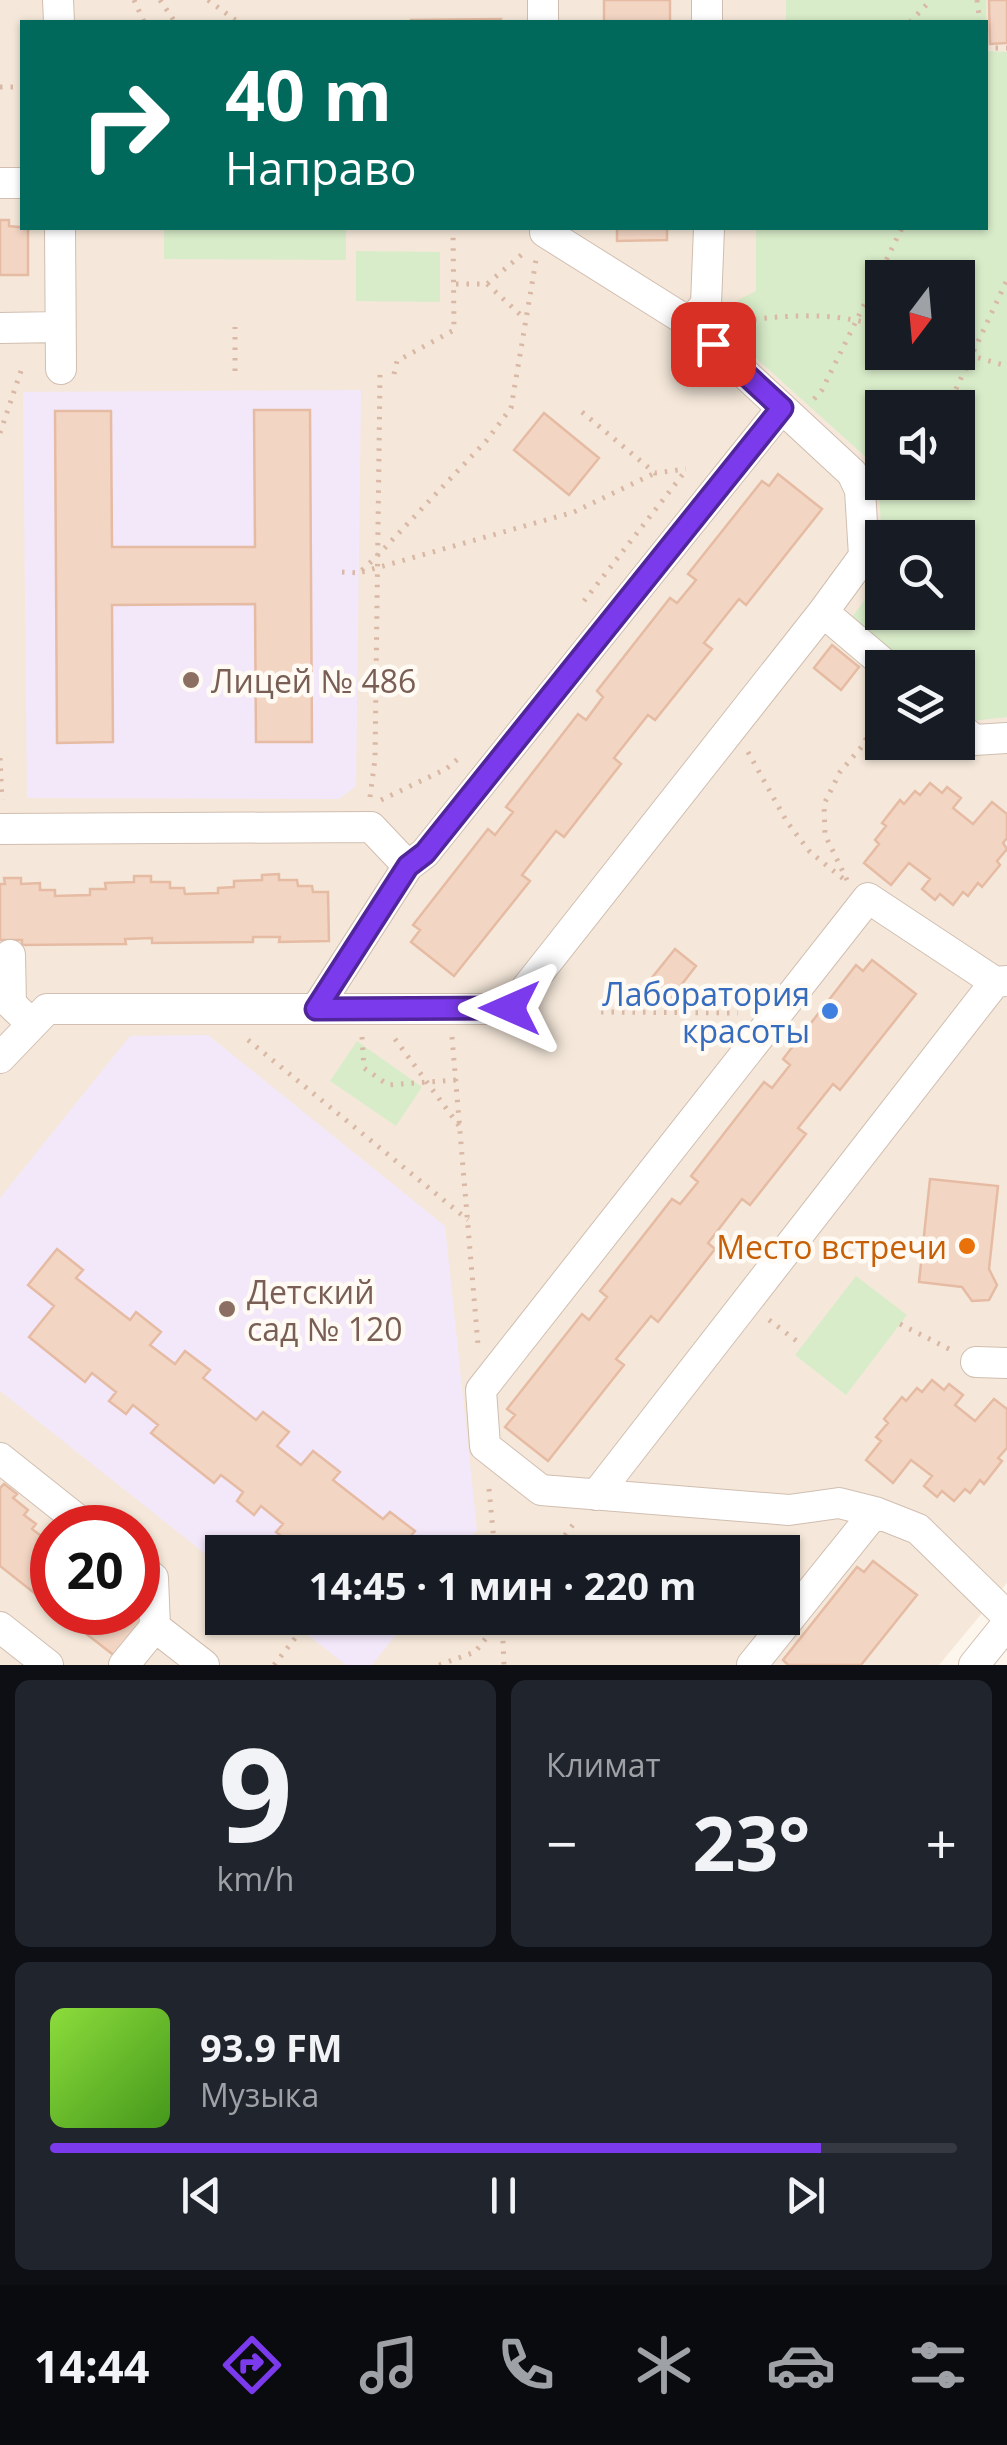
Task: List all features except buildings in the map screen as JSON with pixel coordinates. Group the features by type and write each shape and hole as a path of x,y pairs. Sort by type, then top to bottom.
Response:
{"lane":[{"path":"60,230 61,369"},
{"path":"0,1058 46,1010 510,1008 824,612 864,556 860,490 852,472 690,323 545,230"},
{"path":"690,323 706,304 709,230"},
{"path":"0,328 60,327"},
{"path":"316,1009 408,866 425,853 788,413"},
{"path":"824,612 868,650"},
{"path":"975,740 1007,738"},
{"path":"2,828 354,819 372,827 408,866"},
{"path":"596,1495 1001,982 858,890 778,1013 481,1390 485,1446 541,1490 596,1495 789,1510 838,1503 875,1512 918,1529 1007,1616"},
{"path":"10,955 10,1004 32,1024"},
{"path":"976,1362 1007,1362"},
{"path":"0,1458 59,1505"},
{"path":"752,1665 875,1512"},
{"path":"974,1665 1007,1624"},
{"path":"0,1627 48,1665"},
{"path":"160,1630 204,1665"},
{"path":"124,1665 148,1635"}],"path":[{"path":"135,3 142,0"},
{"path":"208,0 235,20"},
{"path":"912,20 930,0"},
{"path":"218,20 224,12"},
{"path":"394,374 398,362 454,330 453,230"},
{"path":"788,413 822,390 901,230"},
{"path":"359,573 487,440 510,408 538,247 525,252 487,284 456,284"},
{"path":"975,348 1007,280"},
{"path":"487,284 525,320"},
{"path":"690,323 816,313 865,322"},
{"path":"235,327 235,371"},
{"path":"975,357 1007,366"},
{"path":"0,433 22,368"},
{"path":"354,819 370,798 375,760 380,374"},
{"path":"582,412 655,474"},
{"path":"342,572 359,573 574,512 655,474 702,463"},
{"path":"579,608 687,468"},
{"path":"733,725 787,822 810,852 858,890"},
{"path":"858,890 825,835 824,804 840,772 865,741"},
{"path":"354,819 446,770 471,748"},
{"path":"0,758 2,828"},
{"path":"211,1009 468,1220"},
{"path":"367,1009 364,1068 388,1085 456,1080"},
{"path":"367,1009 460,1128"},
{"path":"450,1009 481,1390"},
{"path":"601,1012 778,1013"},
{"path":"746,1302 802,1346"},
{"path":"900,1324 976,1362"},
{"path":"485,1446 493,1535"},
{"path":"274,1665 298,1635"},
{"path":"440,1665 476,1652 489,1635"},
{"path":"503,1635 504,1665"}],"shaded area":[{"path":"0,0 1007,0 1007,1583 939,1665 0,1665"},
{"name":"Лицей № 486","path":"361,390 356,786 339,799 27,798 23,392"},
{"name":"Детский сад № 120","path":"208,1035 445,1226 477,1530 473,1535 205,1535 205,1554 160,1518 160,1505 144,1505 0,1391 0,1198 130,1036"},
{"path":"308,1635 396,1635 372,1665 346,1665"}],"green space":[{"path":"786,0 986,0 986,20 786,20"},
{"path":"988,51 1007,52 1007,717 975,721 975,650 885,650 849,621 865,600 865,630 975,630 975,520 881,520 880,500 975,500 975,390 865,390 865,456 737,341 738,300 756,291 756,230 988,230"},
{"path":"164,230 346,230 346,260 164,259"},
{"path":"356,251 440,252 440,302 356,301"},
{"path":"357,1041 422,1087 396,1126 330,1081"},
{"path":"856,1276 907,1315 846,1395 795,1355"}],"place":[{"name":"Лицей № 486","path":"191,680"},
{"name":"Лаборатория красоты","path":"830,1011"},
{"name":"Место встречи","path":"967,1246"},
{"name":"Детский сад № 120","path":"227,1309"}],"route":[{"path":"510,1008 316,1009 408,866 425,853 782,408 713,344"}]}
